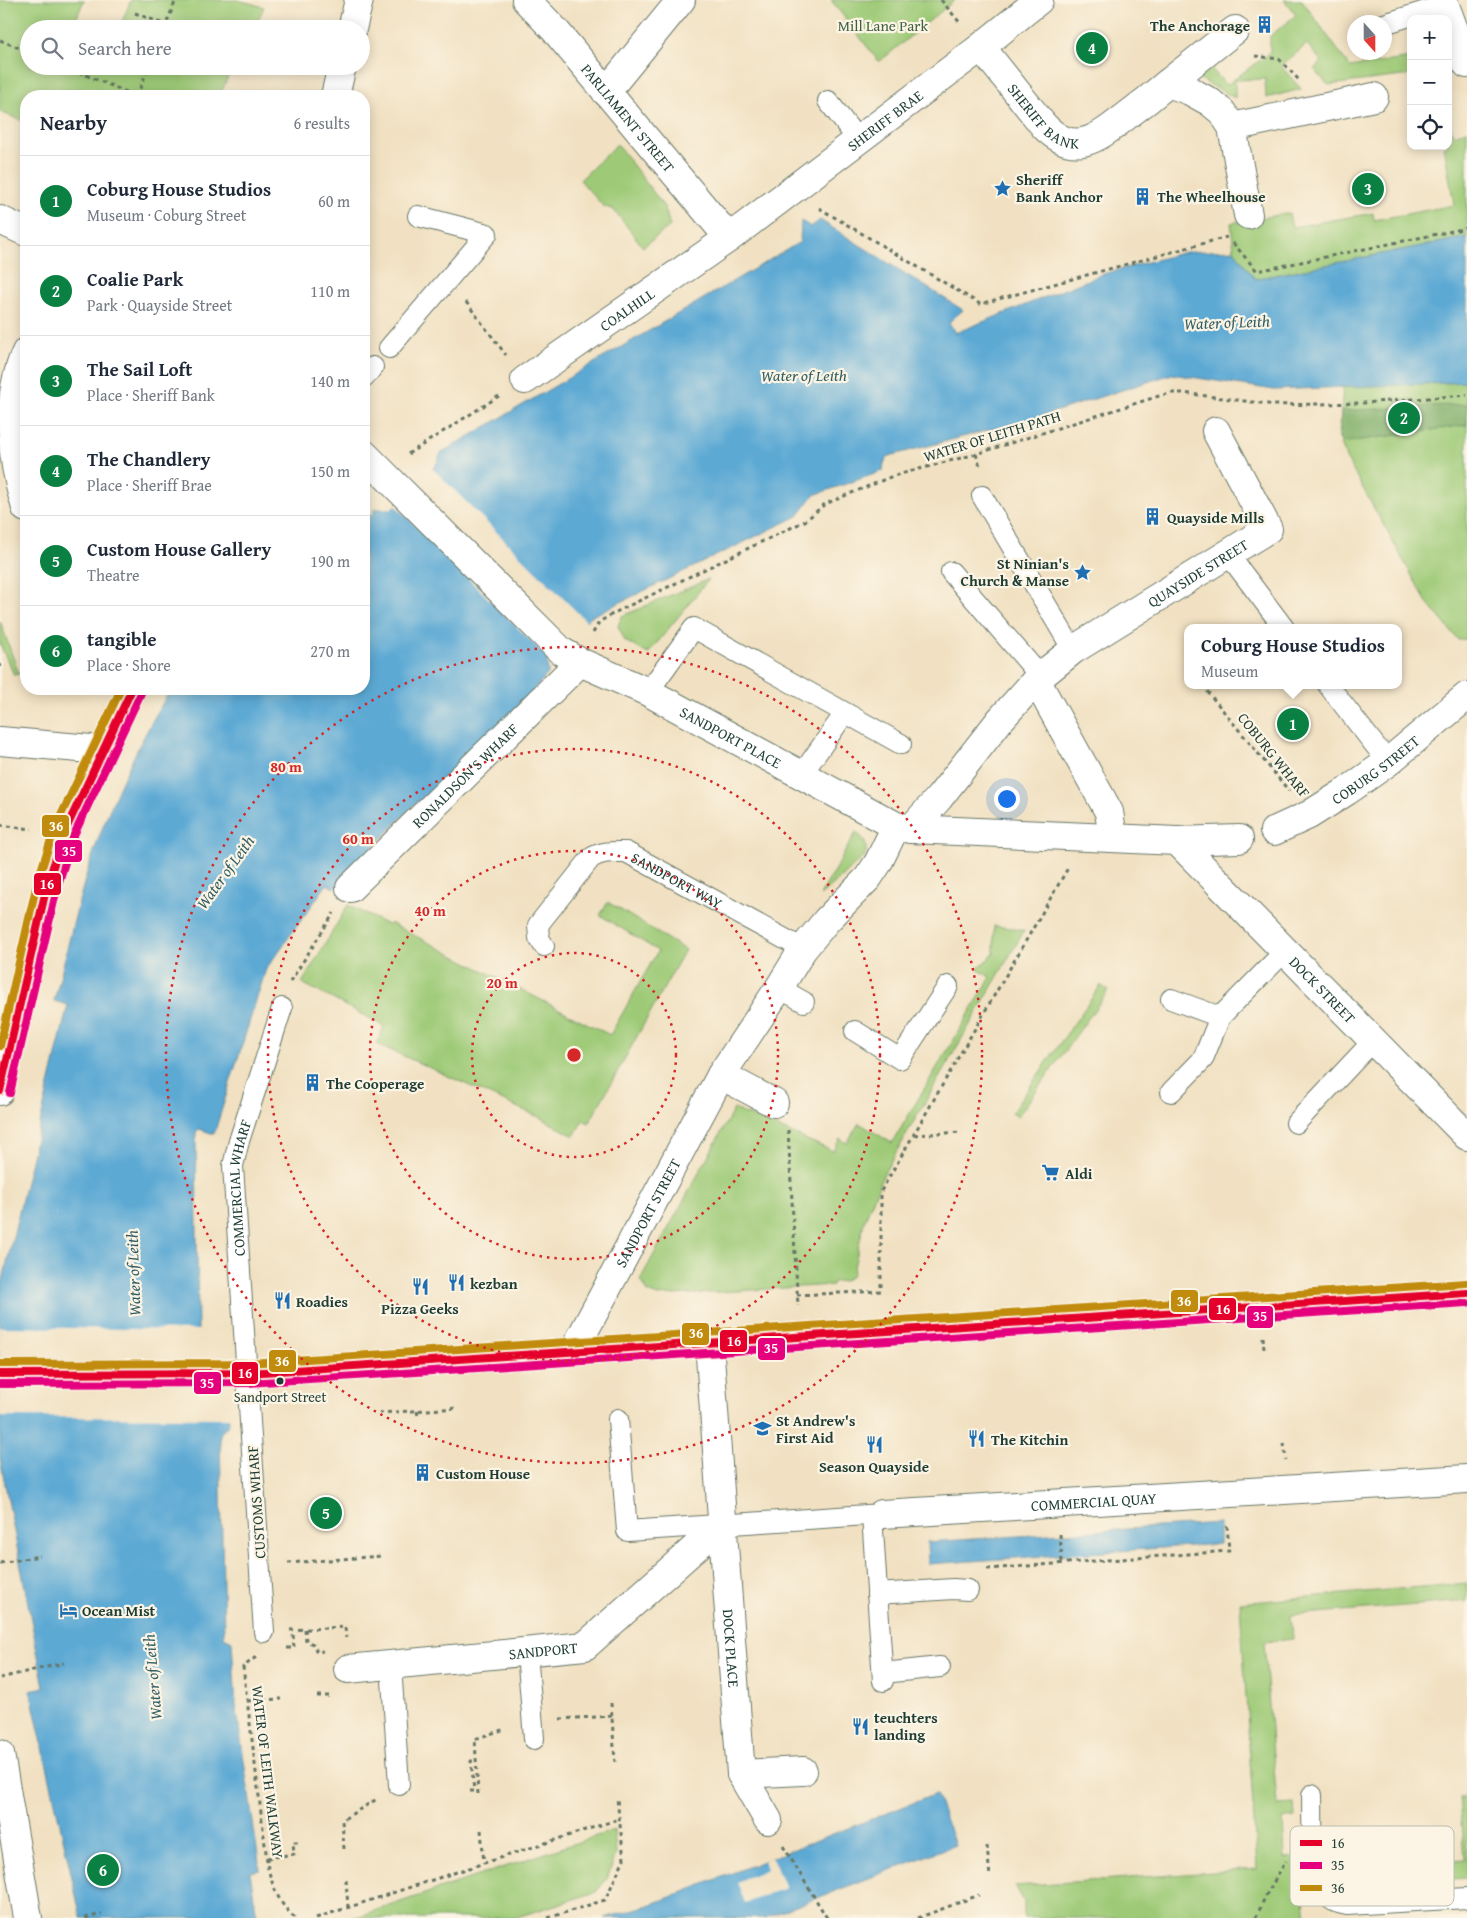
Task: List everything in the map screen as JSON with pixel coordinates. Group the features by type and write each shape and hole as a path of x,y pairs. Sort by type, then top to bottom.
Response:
{"main road":[{"path":"0,1374 241,1373 1467,1293"}],"street":[{"path":"354,20 358,0"},
{"name":"PARLIAMENT STREET","path":"526,0 554,29 729,238"},
{"path":"606,92 681,0"},
{"name":"SHERIFF BRAE","path":"729,238 982,47 1038,0"},
{"path":"1444,3 1467,64"},
{"name":"SHERIFF BANK","path":"982,47 1052,134 1063,141 1074,143 1092,140 1104,133 1235,30"},
{"path":"336,90 340,75"},
{"path":"1168,83 1190,91 1210,102 1222,112 1232,128 1248,215"},
{"path":"1232,128 1374,98"},
{"path":"0,220 20,229"},
{"name":"COALHILL","path":"524,380 729,238"},
{"path":"20,371 18,376 19,420 12,444 20,487"},
{"name":"QUAYSIDE STREET","path":"904,827 939,798 1000,720 1038,678 1073,650 1268,528 1216,430"},
{"name":"SANDPORT PLACE","path":"370,460 570,657 648,692 904,827 1177,841"},
{"name":"RONALDSON'S WHARF","path":"350,888 570,657"},
{"path":"1038,678 1109,812 1113,838"},
{"path":"1,1075 47,885 64,833 129,695"},
{"name":"COBURG STREET","path":"1274,831 1309,815 1388,762 1467,696"},
{"path":"0,741 102,750"},
{"path":"772,998 802,949 868,878 904,827"},
{"path":"1177,841 1240,839"},
{"name":"DOCK STREET","path":"1177,841 1467,1136"},
{"name":"SANDPORT STREET","path":"573,1352 721,1075 772,998"},
{"path":"721,1075 774,1103"},
{"name":"DOCK PLACE","path":"709,1343 741,1774 768,1820"},
{"name":"COMMERCIAL QUAY","path":"877,1514 1467,1479"},
{"name":"SANDPORT","path":"348,1669 585,1646 722,1524"},
{"path":"0,1754 28,1918"},
{"path":"741,1774 803,1771"}],"lane":[{"path":"1392,21 1444,3"},
{"path":"828,101 858,140"},
{"path":"389,348 487,234 418,216"},
{"path":"982,496 1073,650"},
{"path":"1228,554 1281,624"},
{"path":"951,572 1038,678"},
{"path":"648,692 694,628 901,744"},
{"path":"1331,689 1388,762"},
{"path":"802,774 845,713"},
{"name":"SANDPORT WAY","path":"544,946 539,938 538,925 591,858 606,852 626,852 802,949"},
{"path":"1171,1092 1203,1059 1220,1017 1285,951"},
{"path":"855,1031 900,1059 948,986"},
{"path":"772,998 804,1002"},
{"path":"1171,999 1220,1017"},
{"name":"COMMERCIAL WHARF","path":"241,1373 233,1166 239,1141 282,1008"},
{"path":"1296,1123 1373,1041"},
{"name":"CUSTOMS WHARF","path":"241,1373 260,1564 264,1632"},
{"path":"618,1420 627,1531 722,1524"},
{"path":"877,1514 877,1594 883,1677 940,1667"},
{"name":"COMMERCIAL QUAY","path":"722,1524 877,1514"},
{"path":"877,1594 953,1589 968,1590"},
{"path":"527,1652 533,1730"},
{"path":"391,1665 398,1785"},
{"path":"1312,1795 1313,1826"},
{"path":"1454,1899 1467,1898"}],"path":[{"path":"168,20 176,0"},
{"path":"135,13 150,20"},
{"path":"1235,30 1244,41 1245,54 1280,59 1310,92 1316,110"},
{"path":"0,40 20,48"},
{"path":"86,75 122,90"},
{"path":"139,90 145,75"},
{"path":"791,190 980,304 1228,237 1257,271 1467,228"},
{"path":"384,474 402,458 524,380 448,279"},
{"name":"WATER OF LEITH PATH","path":"570,657 590,645 591,638 599,622 805,521 825,504 894,476 976,454 1172,393 1194,394 1275,405 1363,403 1467,395"},
{"name":"COBURG WHARF","path":"1205,689 1309,815"},
{"path":"797,1296 881,1291 881,1191 1067,869 1080,837"},
{"path":"282,1008 291,981 350,888"},
{"path":"774,1103 774,1113 788,1122 800,1337"},
{"path":"913,1135 962,1132"},
{"path":"379,1413 457,1408"},
{"path":"417,1411 418,1416"},
{"path":"980,1570 1229,1551 1224,1494"},
{"path":"1060,1533 1062,1563"},
{"path":"0,1564 40,1556"},
{"path":"260,1564 382,1556"},
{"path":"264,1632 345,1627 348,1669"},
{"path":"305,1629 306,1641 313,1644 317,1652"},
{"name":"WATER OF LEITH WALKWAY","path":"264,1632 266,1650 243,1667 267,1858 275,1894 286,1911 295,1918"},
{"path":"0,1678 64,1663"},
{"path":"247,1701 281,1699"},
{"path":"611,1703 615,1762"},
{"path":"478,1794 476,1739 612,1716"},
{"path":"470,1791 474,1791 471,1761 476,1761"},
{"path":"344,1849 342,1820 398,1785"},
{"path":"548,1918 605,1900 624,1859 617,1799"},
{"path":"316,1918 619,1819"},
{"path":"768,1820 827,1918"},
{"path":"481,1830 484,1863"},
{"path":"267,1858 294,1854 294,1842 298,1842"},
{"path":"987,1846 990,1877"},
{"path":"1256,1918 1265,1896 1290,1853"},
{"path":"346,1880 348,1907"},
{"path":"918,1918 979,1895"},
{"path":"85,1918 102,1914"}],"green space":[{"path":"0,0 84,0 76,20 20,20 20,75 228,75 222,90 20,90 20,120 0,112"},
{"path":"131,0 238,0 264,7 258,20 123,20"},
{"name":"Mill Lane Park","path":"831,0 955,0 879,62"},
{"path":"1284,0 1302,0 1350,67 1407,59 1407,75 1328,85 1314,69 1322,62 1307,44 1281,66 1301,89 1266,98 1265,79 1235,80 1235,98 1198,78 1199,71 1208,65 1226,85 1270,53 1270,36 1296,15"},
{"path":"1467,130 1467,237 1255,279 1234,250 1231,223 1289,213 1292,227 1373,213 1374,220 1454,205 1445,150 1452,150 1452,131 1454,135"},
{"path":"617,144 665,208 670,226 643,247 614,210 603,206 580,180"},
{"path":"1467,382 1467,639 1458,640 1426,601 1346,458 1339,437 1343,387"},
{"path":"1467,404 1467,425 1341,443 1339,437 1341,411"},
{"path":"709,579 648,654 625,641 618,626 622,616"},
{"path":"0,621 19,674 14,675 0,644"},
{"path":"856,832 865,843 864,857 820,896"},
{"path":"608,902 685,950 589,1123 583,1120 574,1136 543,1119 377,1044 384,1026 302,983 348,905 386,924 389,925 390,923 610,1035 658,951 600,915"},
{"path":"994,926 1024,931 884,1173 864,1222 852,1276 843,1281 833,1282 832,1285 658,1296 647,1292 640,1280 734,1109 833,1151 840,1139 847,1143 859,1123 892,1143 991,977 977,969 994,954"},
{"path":"1101,985 1108,991 1018,1116 1012,1112"},
{"path":"1467,1583 1467,1601 1291,1615 1293,1639 1264,1642 1277,1805 1294,1804 1295,1817 1283,1819 1285,1859 1290,1859 1290,1906 1305,1906 1306,1918 1024,1918 1024,1901 1015,1886 1257,1869 1240,1603"},
{"path":"1459,1797 1467,1797 1467,1878 1454,1879 1454,1860 1464,1859"},
{"path":"614,1830 616,1854 607,1879 596,1892 514,1918 353,1918"}],"water":[{"name":"Water of Leith","path":"820,220 963,310 949,322 955,333 1103,274 1185,252 1234,250 1255,279 1467,237 1467,382 1274,390 1172,374 1035,418 889,456 884,463 883,471 814,495 798,516 590,617 547,661 548,674 483,745 414,805 334,888 327,884 266,969 214,1134 199,1129 196,1132 198,1334 228,1412 229,1424 220,1434 224,1637 232,1641 236,1706 260,1870 250,1872 257,1918 81,1918 30,1690 44,1687 0,1458 0,1292 68,1005 54,1001 86,876 112,803 134,756 168,695 370,695 370,515 374,515 374,509 391,509 436,465 441,453 800,242 801,221 811,227"},
{"path":"1219,1523 1219,1544 928,1564 927,1542"},
{"path":"936,1794 955,1845 765,1918 605,1918 655,1903"}],"pier":[{"path":"431,467 588,623 551,661 394,504"},
{"path":"0,1327 200,1330 231,1418 0,1417"},
{"path":"772,1857 785,1888 745,1903 737,1882 767,1869 764,1860"}],"transit line":[{"name":"36","path":"0,1046 37,883 54,830 118,695"},
{"name":"16","path":"0,1091 47,885 64,833 129,695"},
{"name":"35","path":"10,1093 57,888 73,837 140,695"},
{"name":"36","path":"0,1364 247,1363 1466,1283"},
{"name":"16","path":"0,1374 247,1373 1467,1293"},
{"name":"35","path":"0,1384 248,1383 1467,1303"}],"place":[{"name":"The Anchorage","path":"1264,25"},
{"name":"The Chandlery","path":"1092,48"},
{"name":"Sheriff Bank Anchor","path":"1002,188"},
{"name":"The Sail Loft","path":"1368,189"},
{"name":"The Wheelhouse","path":"1143,196"},
{"name":"Coalie Park","path":"1404,418"},
{"name":"Quayside Mills","path":"1153,517"},
{"name":"St Ninian's Church & Manse","path":"1083,572"},
{"name":"Coburg House Studios","path":"1293,724"},
{"name":"The Cooperage","path":"312,1083"},
{"name":"Aldi","path":"1051,1173"},
{"name":"kezban","path":"456,1283"},
{"name":"Pizza Geeks","path":"420,1287"},
{"name":"Roadies","path":"282,1301"},
{"name":"Sandport Street","path":"280,1381"},
{"name":"St Andrew's First Aid","path":"762,1429"},
{"name":"The Kitchin","path":"977,1439"},
{"name":"Season Quayside","path":"874,1445"},
{"name":"Custom House","path":"422,1473"},
{"name":"Custom House Gallery","path":"326,1513"},
{"name":"Ocean Mist","path":"68,1610"},
{"name":"teuchters landing","path":"860,1726"},
{"name":"tangible","path":"103,1870"}]}
